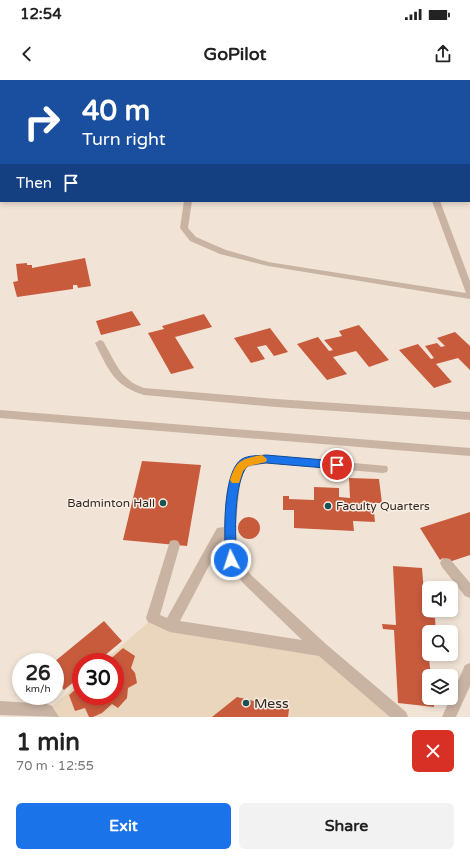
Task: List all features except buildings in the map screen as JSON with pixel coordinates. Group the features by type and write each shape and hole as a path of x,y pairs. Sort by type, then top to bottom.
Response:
{"street":[{"path":"188,202 184,228 193,239 223,252 268,264 470,296"},
{"path":"436,202 470,292"},
{"path":"100,343 116,375 124,383 144,391 276,403 470,416"},
{"path":"0,414 470,452"},
{"path":"383,469 266,459 250,460 245,462 239,469 234,484 229,532 231,560 248,580 322,650 402,717"},
{"path":"170,626 221,532 229,532"},
{"path":"174,545 153,618 170,626 322,650"},
{"path":"446,563 470,592"},
{"path":"449,717 466,692 470,670"},
{"path":"0,708 47,711 52,717"}],"shaded area":[{"path":"153,618 322,650 401,717 52,717 47,711 54,705 64,705 64,696 72,689 72,705 124,705 124,653 113,653"}],"slow traffic":[{"path":"235,480 239,469 245,462 262,459"}],"place":[{"name":"Badminton Hall","path":"163,503"},
{"name":"Faculty Quarters","path":"328,506"},
{"name":"Mess","path":"246,703"}],"route":[{"path":"231,560 229,532 234,484 239,469 245,462 250,460 266,459 337,465"}]}
